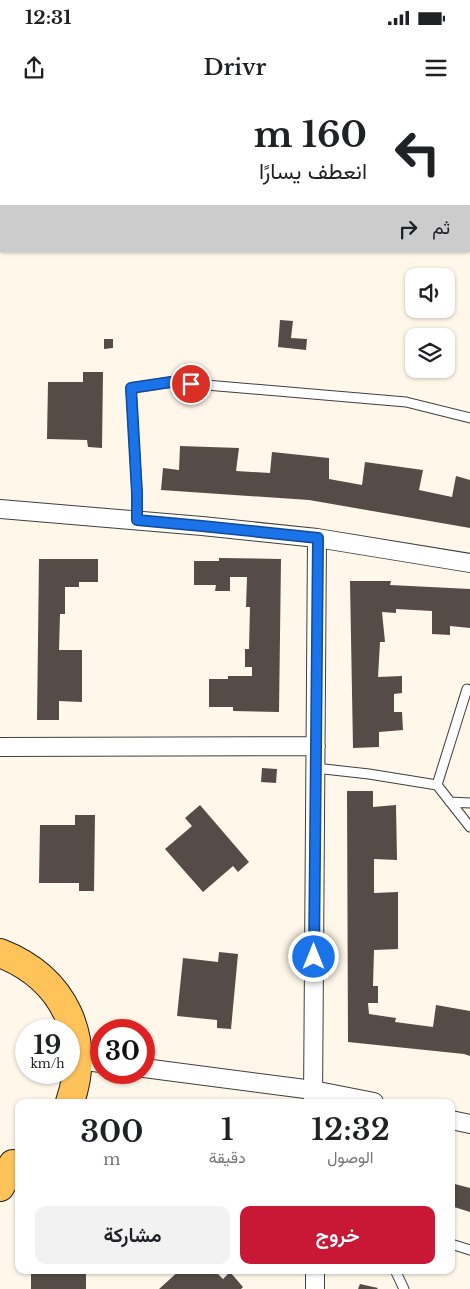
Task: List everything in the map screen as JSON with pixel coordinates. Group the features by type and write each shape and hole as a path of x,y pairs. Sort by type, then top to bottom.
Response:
{"main road":[{"path":"0,934 15,955 53,989 64,1005 72,1022 76,1041 90,1061 78,1074 71,1099"},
{"path":"0,953 24,964"},
{"path":"0,1188 10,1164"}],"street":[{"path":"0,509 318,538 470,563"},
{"path":"313,1096 318,538"},
{"path":"0,747 316,746"},
{"path":"155,1070 313,1096 344,1099"},
{"path":"455,1121 470,1124"},
{"path":"315,1274 315,1289"}],"lane":[{"path":"137,520 131,388 171,382 406,402 470,418"},
{"path":"436,785 466,689"},
{"path":"316,768 436,785 470,827"},
{"path":"450,802 470,802"},
{"path":"455,1245 470,1250"},
{"path":"397,1274 404,1289"}],"building":[{"path":"280,320 293,321 291,338 307,339 306,350 278,347"},
{"path":"104,339 113,339 113,348 104,349"},
{"path":"83,372 103,372 102,448 88,447 87,440 47,439 48,382 83,382"},
{"path":"180,446 239,448 236,471 270,473 272,452 329,458 329,479 362,485 365,462 423,470 419,490 452,497 456,476 470,480 470,528 309,500 161,490 163,468 179,470"},
{"path":"219,558 281,559 279,712 233,711 233,707 209,707 209,679 228,679 228,676 252,676 252,667 245,667 245,649 249,649 250,607 246,607 247,577 230,577 230,591 215,591 216,585 194,585 194,561 219,561"},
{"path":"39,559 98,559 98,582 79,582 79,587 65,587 65,614 60,614 59,650 82,650 82,702 59,701 59,720 37,720"},
{"path":"350,581 391,581 390,585 470,589 470,628 450,626 450,635 432,634 432,611 396,609 396,613 382,612 385,642 380,642 378,677 402,676 402,693 394,694 394,712 402,712 403,730 379,732 379,747 353,748"},
{"path":"262,768 277,769 276,783 261,782"},
{"path":"347,791 373,791 373,807 396,805 397,860 374,859 374,893 398,892 398,949 374,950 373,986 378,986 378,1003 368,1003 369,1014 396,1018 395,1022 433,1027 436,1005 470,1011 470,1056 348,1042"},
{"path":"200,805 249,862 238,872 233,866 203,892 165,849 192,826 185,818"},
{"path":"75,815 95,815 94,891 79,891 79,883 39,883 40,825 75,825"},
{"path":"219,952 238,954 231,1029 217,1028 217,1020 177,1016 183,958 218,962"},
{"path":"455,1184 470,1188 470,1212 455,1207"},
{"path":"31,1274 86,1274 86,1289 31,1289"},
{"path":"176,1274 218,1274 223,1279 228,1274 232,1274 243,1287 241,1289 159,1289"},
{"path":"360,1284 378,1288 358,1289"}],"route":[{"path":"191,384 171,382 131,388 137,520 318,538 314,957"}]}
